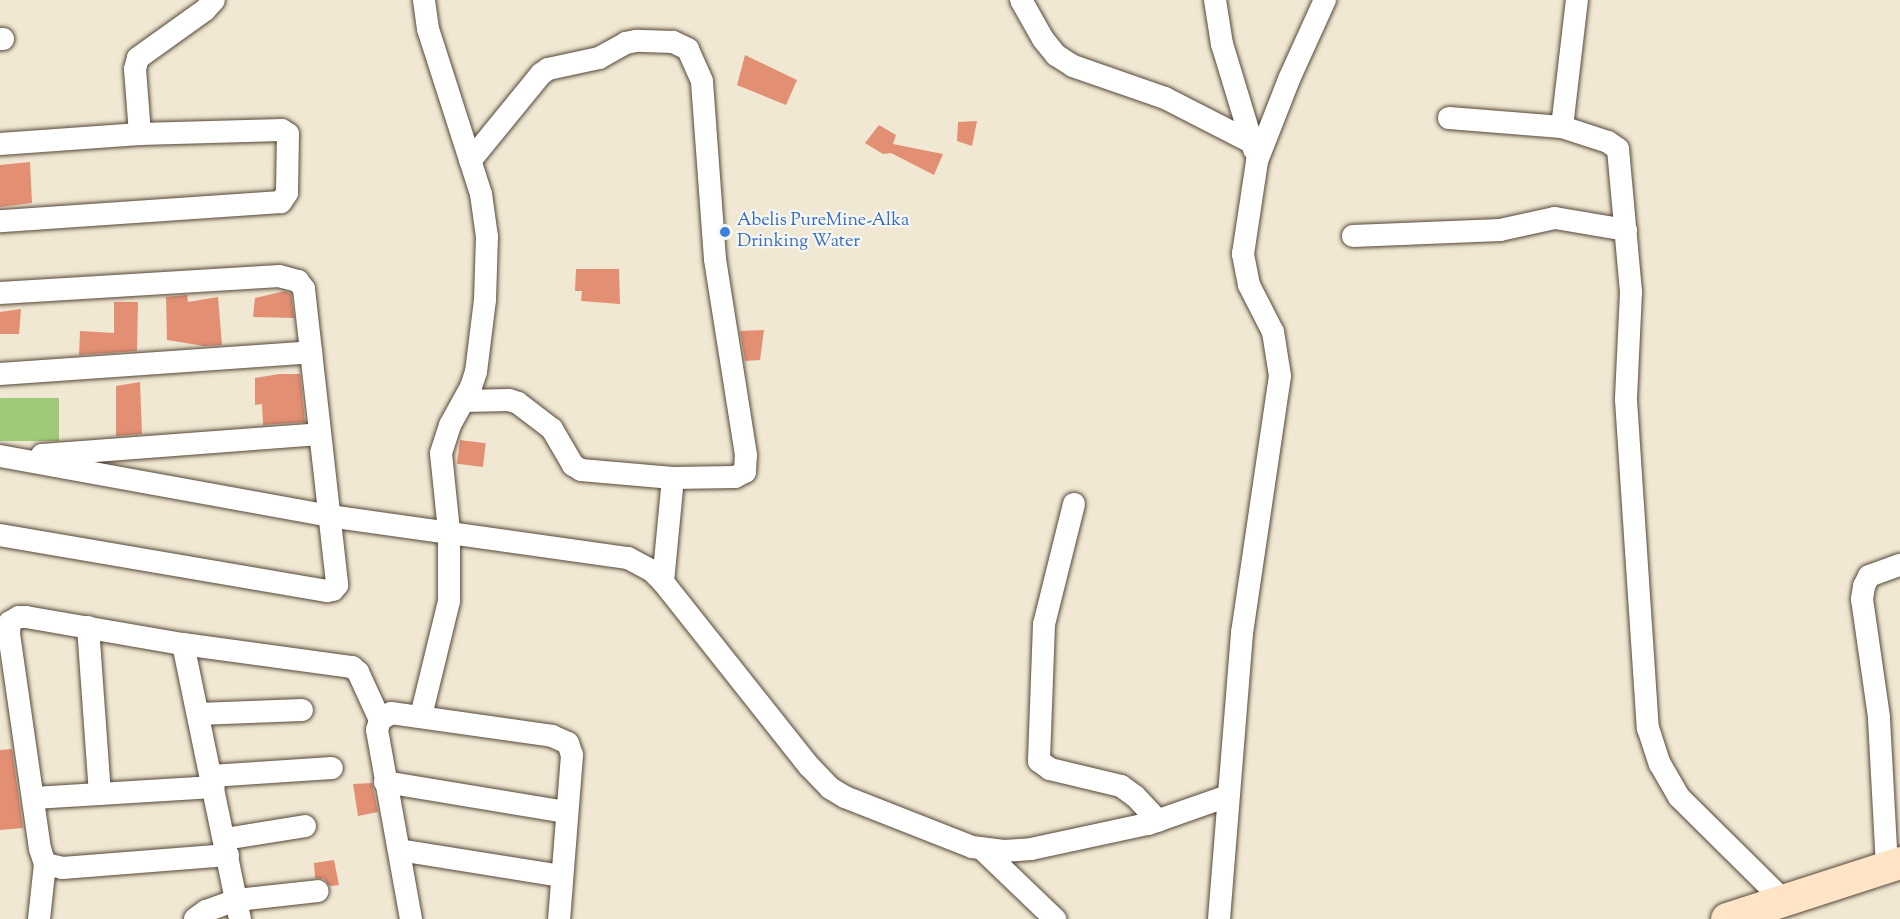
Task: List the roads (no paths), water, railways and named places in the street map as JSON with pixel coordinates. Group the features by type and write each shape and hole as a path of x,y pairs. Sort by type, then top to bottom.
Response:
{"street":[{"path":"140,134 135,69 138,58 205,10 214,0"},
{"path":"421,716 449,601 449,531 441,453 450,425 464,401 476,372 482,330 487,237 481,194 428,29 424,0"},
{"path":"1021,0 1043,39 1056,55 1072,66 1165,98 1254,152"},
{"path":"1215,0 1221,44 1254,152"},
{"path":"1219,919 1242,633 1280,376 1273,332 1244,270 1243,254 1254,152 1325,0"},
{"path":"1562,127 1577,0"},
{"path":"464,401 509,400 518,403 552,429 573,465 581,470 673,478 735,477 745,472 747,462 715,259 702,81 688,50 673,42 636,41 626,43 599,58 548,69 540,74 470,161"},
{"path":"1449,118 1562,127 1608,142 1618,149 1631,292 1626,400 1648,728 1659,764 1679,797 1784,901"},
{"path":"0,144 140,134 285,131 288,134 287,197 277,202 0,221"},
{"path":"1353,236 1500,230 1555,218 1626,230"},
{"path":"0,293 288,277 298,281 303,289 337,583 330,591 0,535"},
{"path":"0,374 311,352"},
{"path":"5,456 319,434"},
{"path":"5,456 329,516 617,555 640,563 663,582 809,766 830,788 862,803 983,850 1031,849 1158,821 1228,796"},
{"path":"663,582 673,478"},
{"path":"1074,504 1044,624 1039,761 1050,769 1121,786 1135,796 1158,821"},
{"path":"1727,919 1894,865 1879,717 1862,599 1864,586 1869,576 1877,571 1900,565"},
{"path":"39,919 45,864 40,849 9,633 10,622 26,617 183,644 352,667 358,672 380,720"},
{"path":"88,627 100,794"},
{"path":"183,644 239,910"},
{"path":"198,714 302,710"},
{"path":"411,919 377,730 380,720 391,713 552,736 568,743 572,755 559,919"},
{"path":"34,798 100,794 332,768"},
{"path":"385,782 567,812"},
{"path":"45,864 63,868 227,847 305,826"},
{"path":"399,850 562,876"},
{"path":"983,850 1054,919"},
{"path":"195,919 206,911 239,910 318,891"}],"place":[{"name":"Abelis PureMine-Alka Drinking Water","path":"725,232"}]}
